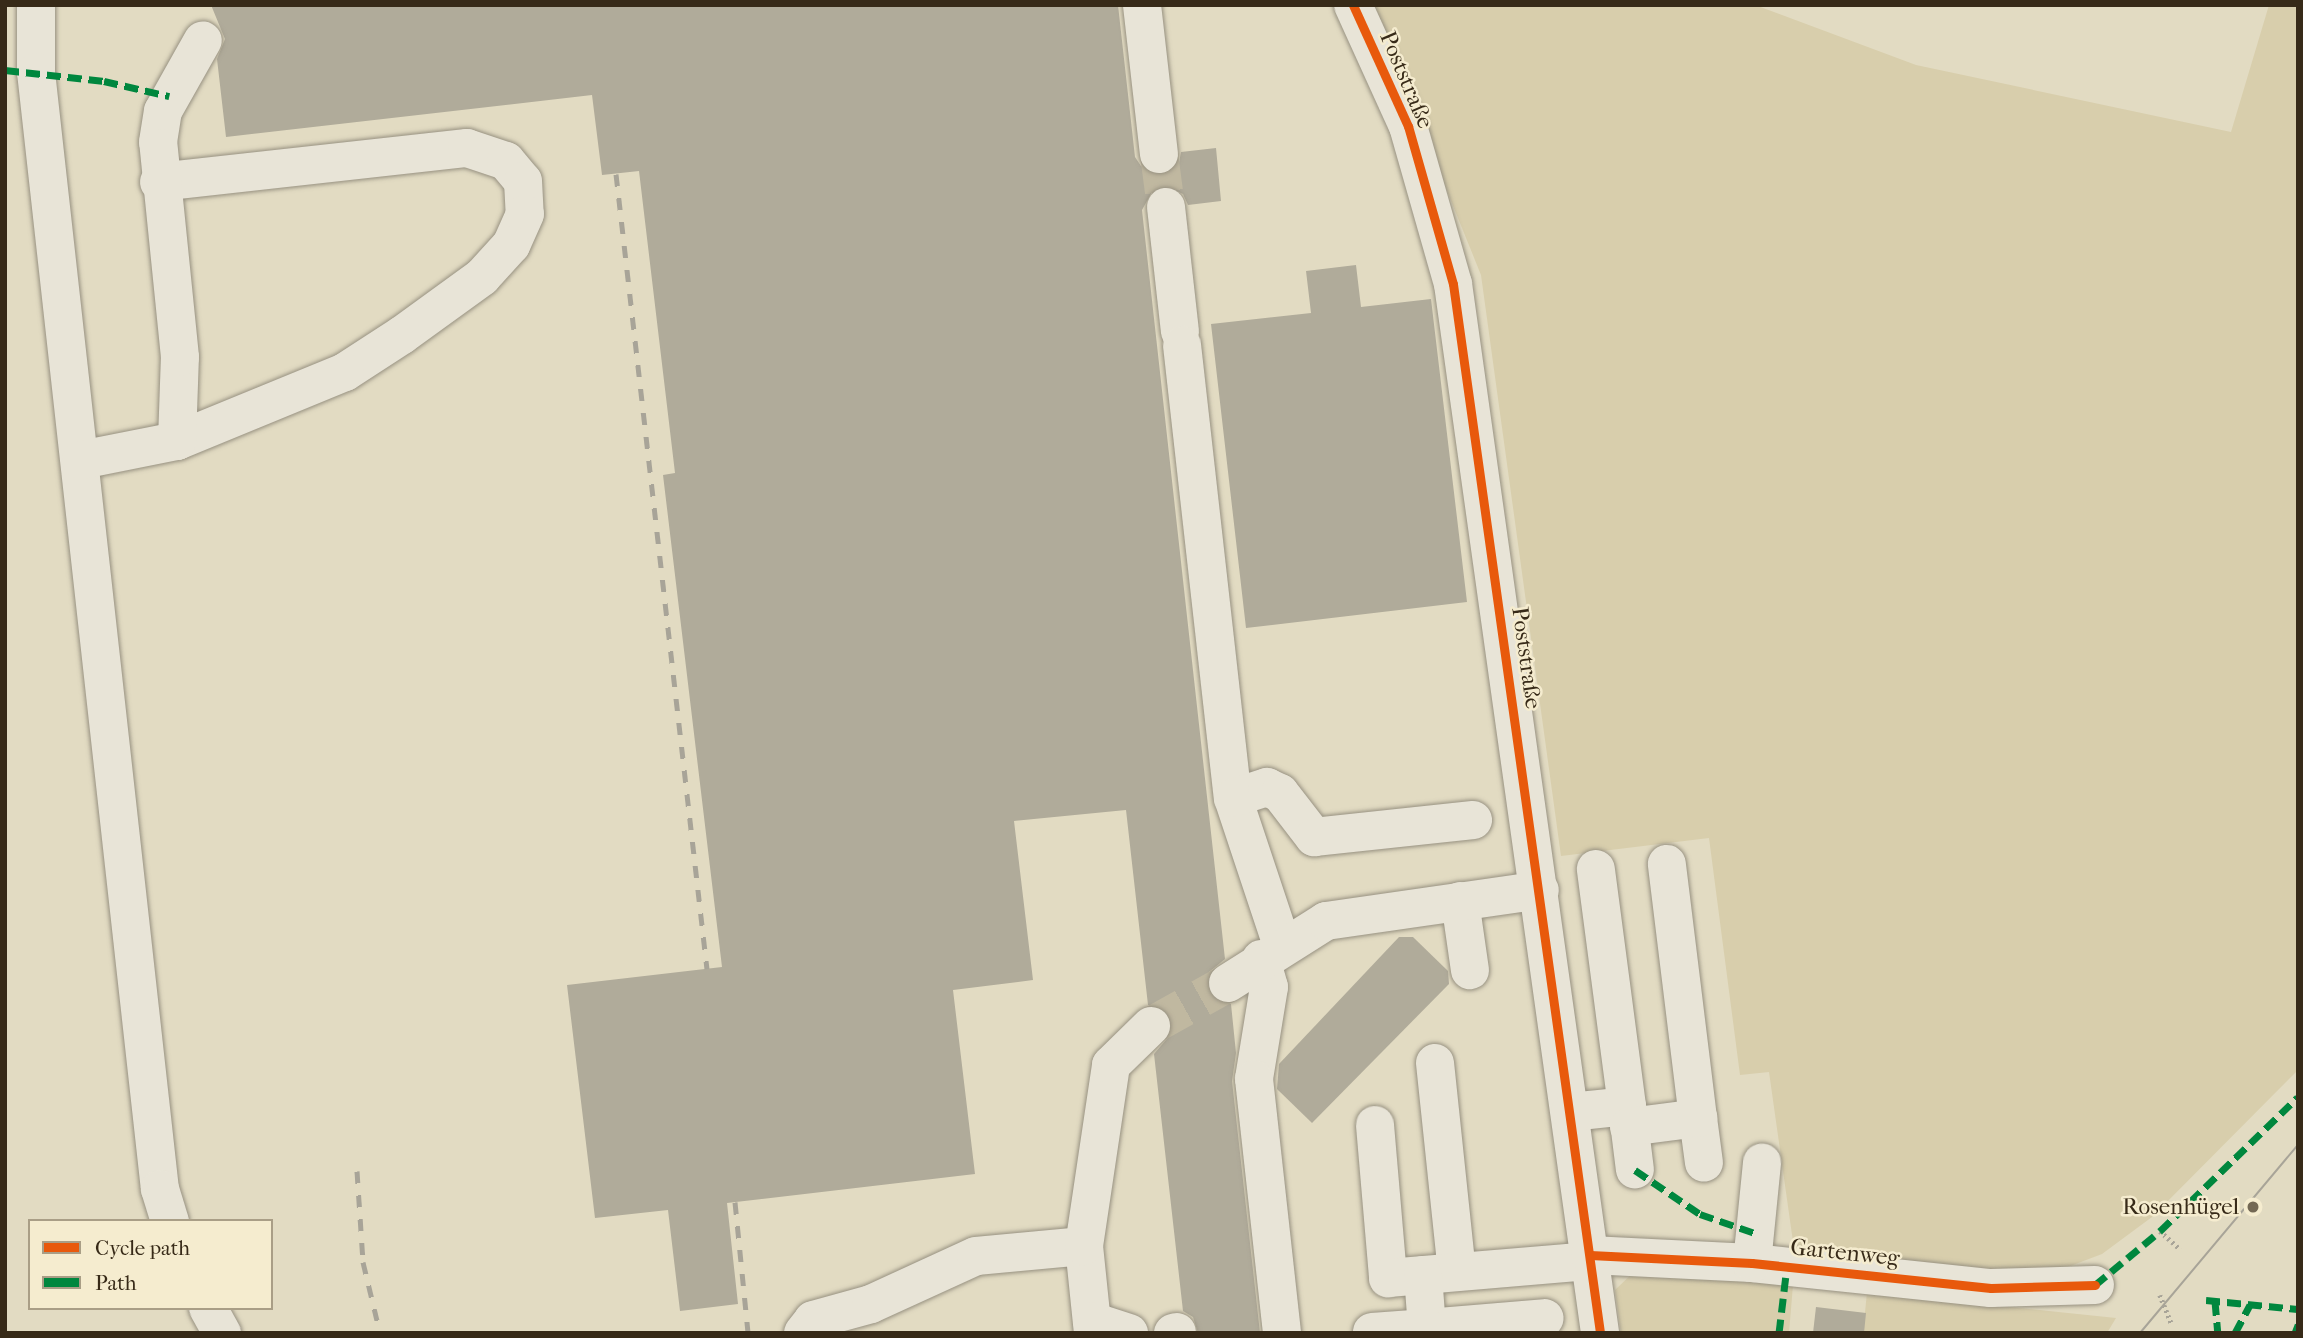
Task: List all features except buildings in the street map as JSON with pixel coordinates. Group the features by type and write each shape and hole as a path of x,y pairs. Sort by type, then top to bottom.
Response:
{"street":[{"path":"36,5 36,72 160,1188 169,1219"},
{"path":"1142,5 1159,154"},
{"name":"Poststraße","path":"1353,5 1408,126 1453,284 1600,1333"},
{"path":"177,441 180,357 159,182 163,111 203,40"},
{"path":"80,460 177,441 345,372 482,277 511,244 525,214 523,181 506,161 467,148 159,182"},
{"path":"1166,207 1233,798 1272,952 1254,1079 1282,1333"},
{"path":"1233,798 1267,787 1280,793 1314,837 1473,820"},
{"path":"1667,864 1704,1163"},
{"path":"1596,869 1635,1170"},
{"path":"1228,983 1272,952 1326,921 1540,890"},
{"path":"1460,901 1470,970"},
{"path":"1129,1333 1093,1327 1084,1246 1111,1065 1151,1026"},
{"path":"1427,1328 1440,1274 1435,1063"},
{"path":"1570,1112 1698,1118"},
{"name":"Gartenweg","path":"1375,1125 1388,1278 1591,1258 1752,1263 1991,1288 2095,1285"},
{"path":"1752,1263 1762,1162"},
{"path":"803,1333 813,1320 871,1304 976,1256 1084,1246"},
{"path":"209,1310 222,1333"},
{"path":"1372,1332 1545,1318"}],"path":[{"path":"2160,1231 2180,1249"},
{"path":"2160,1295 2172,1324"}],"shaded area":[{"path":"1372,5 1755,5 1916,65 2231,132 2269,5 2298,5 2298,1070 2152,1217 2102,1254 2044,1276 1796,1263 1769,1072 1740,1075 1709,838 1561,856 1481,275"},
{"path":"1637,1269 1793,1285 1789,1333 1621,1333 1615,1290"},
{"path":"1867,1292 2116,1318 2107,1333 1863,1333"}],"tunnel":[{"path":"1159,154 1166,207"},
{"path":"1151,1026 1228,983"}],"tram line":[{"path":"2140,1333 2298,1145"}],"railway":[{"path":"616,174 707,969"},
{"path":"357,1171 363,1262 380,1333"},
{"path":"735,1202 748,1333"}],"marked path":[{"path":"5,70 104,81 169,96"},
{"path":"2095,1285 2160,1231 2298,1097"},
{"path":"1635,1170 1700,1214 1755,1233"},
{"path":"1779,1333 1787,1266"},
{"path":"2206,1300 2298,1309"},
{"path":"2215,1301 2218,1333"},
{"path":"2235,1333 2250,1305"},
{"path":"2295,1333 2298,1325"}],"cycle path":[{"path":"1353,5 1408,126 1453,284 1600,1333"},
{"path":"1590,1255 1752,1263 1991,1288 2095,1285"}],"place":[{"name":"Rosenhügel","path":"2253,1207"}]}
